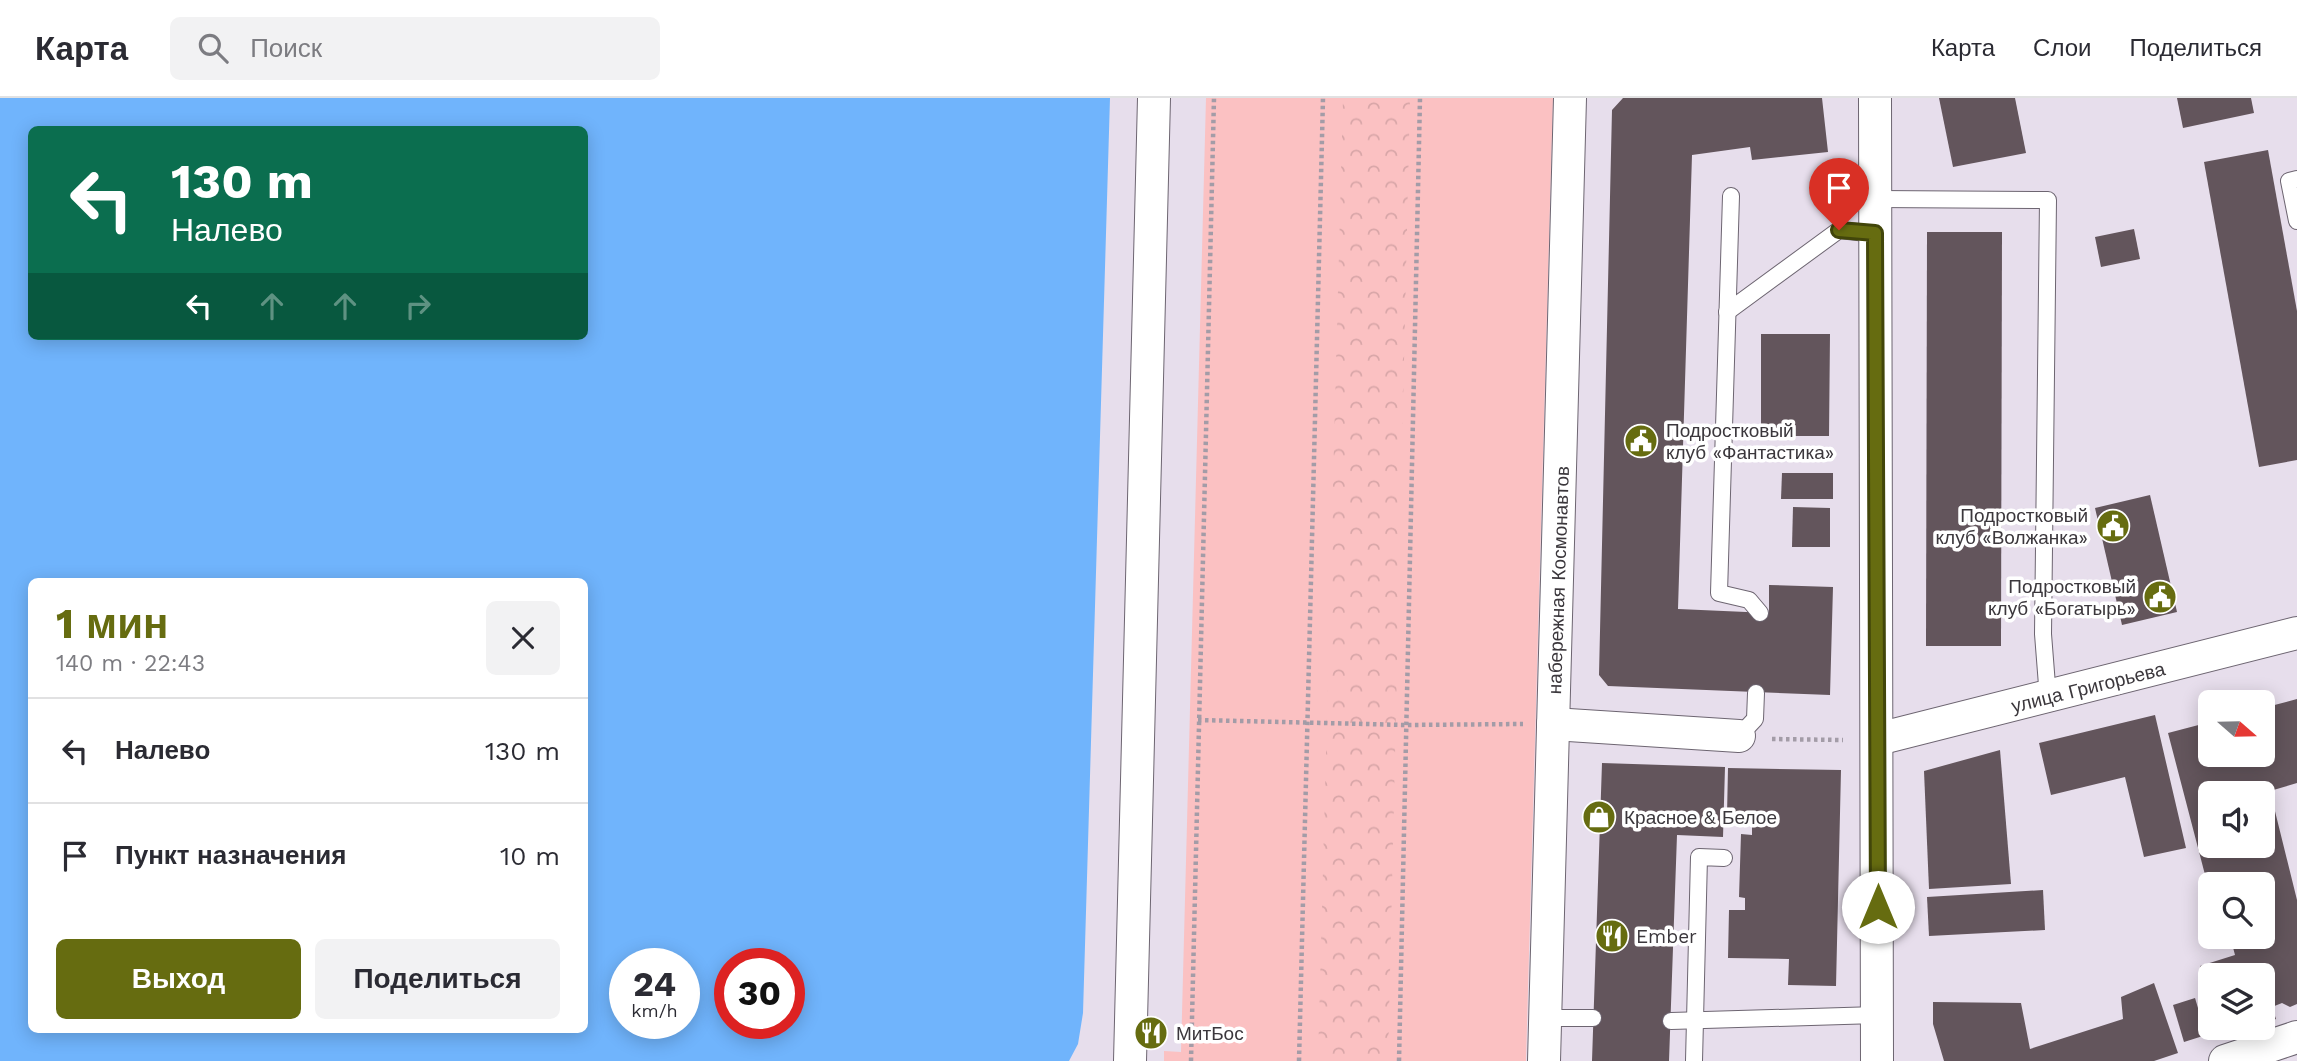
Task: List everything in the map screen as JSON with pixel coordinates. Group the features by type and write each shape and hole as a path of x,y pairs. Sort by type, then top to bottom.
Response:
{"street":[{"path":"1130,1061 1154,98"},
{"name":"набережная Космонавтов","path":"1544,1061 1570,98"},
{"path":"1875,98 1877,1061"},
{"name":"улица Григорьева","path":"1878,739 2297,633"},
{"path":"1553,724 1740,736"},
{"path":"2225,1061 2297,1037"}],"lane":[{"path":"2297,179 2289,181 2297,221"},
{"path":"1731,196 1719,593 1749,600 1760,613"},
{"path":"1876,199 2048,200 2043,634 2048,698"},
{"path":"1727,312 1839,230 1875,233"},
{"path":"1740,736 1755,719 1756,693"},
{"path":"1694,1061 1699,858 1724,858"},
{"path":"1671,1021 1877,1016"},
{"path":"1546,1018 1593,1018"}],"path":[{"path":"1191,1061 1214,98"},
{"path":"1298,1061 1322,98"},
{"path":"1399,1061 1420,98"},
{"path":"1198,720 1406,725 1553,724"},
{"path":"1771,739 1831,740"}],"green space":[{"path":"1206,98 1553,98 1526,1061 1164,1061 1164,1051 1181,1052"},
{"path":"1343,98 1410,98 1388,1061 1318,1061"}],"water":[{"path":"0,98 1110,98 1083,1013 1078,1044 1069,1061 0,1061"}],"building":[{"path":"1623,98 1822,98 1828,152 1752,160 1750,147 1692,155 1678,609 1769,613 1769,585 1833,587 1830,695 1608,686 1599,675 1612,110"},
{"path":"1939,98 2015,98 2026,153 1953,167"},
{"path":"2177,98 2251,98 2254,113 2183,128"},
{"path":"2268,150 2297,311 2297,460 2259,467 2204,162"},
{"path":"2134,229 2140,259 2101,267 2095,237"},
{"path":"1927,232 2002,232 2001,646 1926,646"},
{"path":"1761,334 1830,334 1829,436 1773,436 1774,431 1761,431"},
{"path":"1782,473 1833,473 1833,499 1781,499"},
{"path":"2150,495 2177,612 2122,625 2095,508"},
{"path":"1793,507 1830,508 1830,547 1792,547"},
{"path":"2297,699 2297,783 2275,790 2275,781 2198,781 2198,848 2168,733 2198,725 2198,767 2275,767 2275,705"},
{"path":"2155,715 2186,848 2144,857 2125,777 2051,795 2039,743"},
{"path":"2000,750 2011,884 1929,889 1924,771"},
{"path":"1602,763 1725,767 1723,837 1677,835 1669,1061 1592,1061"},
{"path":"1728,768 1841,770 1836,986 1788,985 1789,959 1728,958 1729,910 1745,910 1745,898 1739,897 1741,834 1752,835 1752,816 1727,815"},
{"path":"2275,811 2297,900 2297,1004 2290,1007 2282,1003 2275,1006 2275,963 2210,963 2235,955 2233,949 2275,949 2275,872 2204,872 2201,858 2275,858"},
{"path":"2043,890 2045,930 1929,936 1927,897"},
{"path":"2154,983 2178,1053 2154,1061 1944,1061 1933,1024 1933,1002 2021,1003 2030,1049 2123,1019 2121,997"},
{"path":"2195,998 2198,1008 2198,1038 2184,1042 2173,1005"}],"place":[{"name":"Подростковый клуб «Фантастика»","path":"1641,441"},
{"name":"Подростковый клуб «Волжанка»","path":"2113,526"},
{"name":"Подростковый клуб «Богатырь»","path":"2160,597"},
{"name":"Красное & Белое","path":"1599,817"},
{"name":"Ember","path":"1612,936"},
{"name":"МитБос","path":"1151,1033"}],"route":[{"path":"1839,230 1875,233 1878,907"}]}
